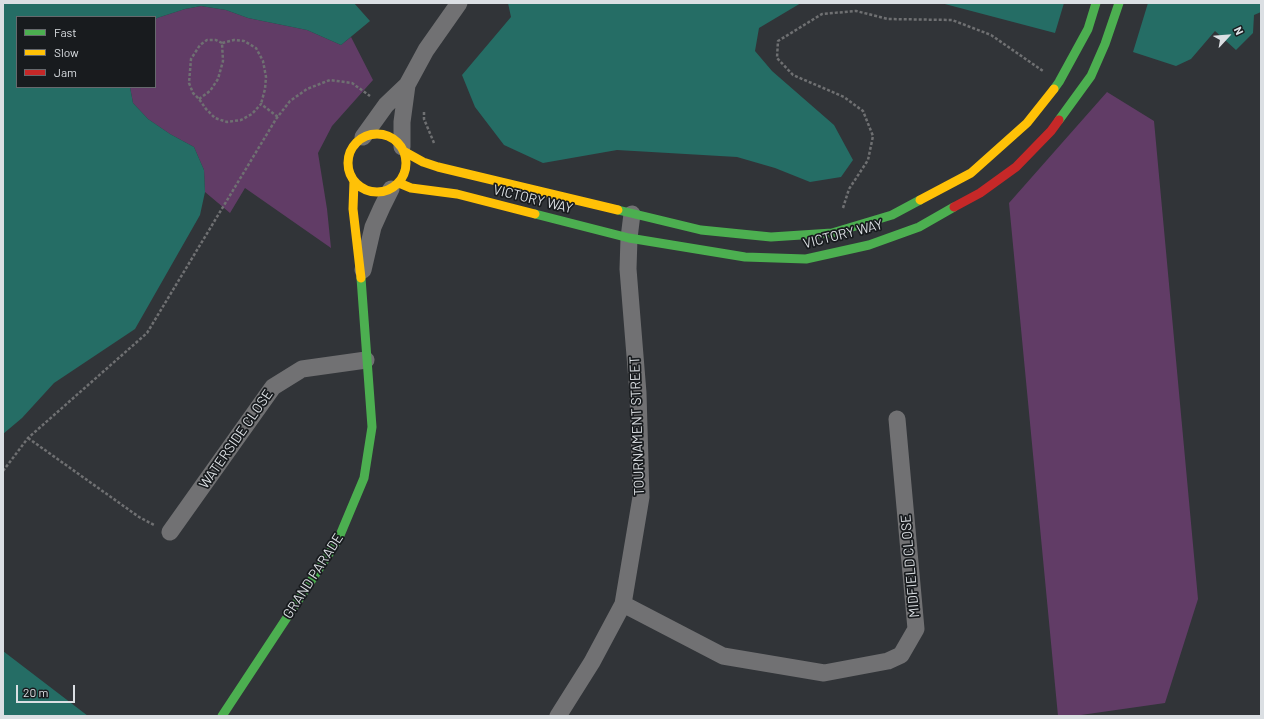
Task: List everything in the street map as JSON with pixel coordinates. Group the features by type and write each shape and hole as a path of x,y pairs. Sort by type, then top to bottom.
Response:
{"street":[{"path":"407,85 402,122 404,150 407,164 404,174 395,186 382,192 371,192 362,188 354,181 349,172 348,162 350,152 355,143 363,137 386,105 407,85 426,50 458,3"},
{"name":"VICTORY WAY","path":"404,150 423,162 438,167 701,230 771,237 832,233 892,215 971,173 1027,123 1059,82 1088,29 1096,3"},
{"name":"VICTORY WAY","path":"395,186 457,194 629,238 745,257 806,259 869,245 919,227 980,193 1016,167 1052,131 1091,76 1105,44 1119,3"},
{"path":"363,137 373,134 383,134 392,138 404,150"},
{"name":"GRAND PARADE","path":"222,716 338,540 352,510 364,478 372,427 361,278 353,209 354,181"},
{"name":"GRAND PARADE","path":"361,278 373,227 382,206 395,186"},
{"name":"TOURNAMENT STREET","path":"558,716 592,662 623,604 641,497 638,393 628,269 629,238 632,214"},
{"name":"WATERSIDE CLOSE","path":"170,532 272,387 302,369 366,360"},
{"name":"MIDFIELD CLOSE","path":"623,604 724,656 824,673 888,661 901,655 916,629 897,419"}],"path":[{"path":"841,214 849,189 868,160 873,136 863,111 844,96 793,75 777,58 778,41 822,14 856,11 888,20 952,20 991,35 1046,73"},
{"path":"207,40 216,40 222,43 234,40 244,41 256,48 263,61 266,77 265,89 261,104 252,114 241,120 227,122 215,118 199,99 193,93 189,83 191,59 200,45 207,40"},
{"path":"199,99 210,91 218,79 223,61 222,43"},
{"path":"3,471 28,438 147,333 278,116 290,101 307,89 330,80 352,83 371,96"},
{"path":"261,104 278,116"},
{"path":"424,111 426,125 434,144 438,147"},
{"path":"28,438 139,517 170,532"}],"shaded area":[{"path":"3,3 354,3 370,21 341,45 307,30 248,18 226,10 201,6 185,9 156,19 156,16 16,16 16,88 130,88 133,103 148,119 170,134 194,147 204,170 205,192 200,215 135,329 54,383 22,418 3,434"},
{"path":"508,3 801,3 759,28 755,51 772,71 834,125 853,160 841,177 810,182 775,168 737,157 617,150 543,163 504,145 475,107 462,75 511,17"},
{"path":"941,3 1064,3 1055,33"},
{"path":"1148,3 1261,3 1261,12 1254,15 1253,33 1236,50 1215,31 1191,59 1176,66 1133,52"},
{"path":"201,6 226,10 248,18 307,30 341,45 351,37 373,80 332,126 318,153 327,209 331,248 245,188 230,213 205,192 204,170 194,147 170,134 148,119 133,103 130,88 156,88 156,19 185,9"},
{"path":"1107,92 1154,121 1198,599 1165,703 1074,716 1058,716 1009,203"},
{"path":"3,651 88,716 3,716"}],"traffic: fast":[{"path":"1054,89 1088,29 1096,3"},
{"path":"1059,120 1091,76 1105,44 1119,3"},
{"path":"618,210 701,230 771,237 832,233 892,215 920,200"},
{"path":"535,214 629,238 745,257 806,259 869,245 919,227 954,207"},
{"path":"222,716 338,540 364,478 372,427 361,278"}],"traffic: slow":[{"path":"920,200 971,173 1027,123 1054,89"},
{"path":"371,134 383,134 398,142 406,157 406,163 406,169 398,184 383,192 371,192 356,184 348,169 348,157 356,142 371,134"},
{"path":"405,152 423,162 438,167 618,210"},
{"path":"354,181 353,209 361,278"},
{"path":"399,183 411,188 457,194 535,214"}],"traffic: jam":[{"path":"954,207 980,193 1016,167 1051,131 1059,120"}]}
